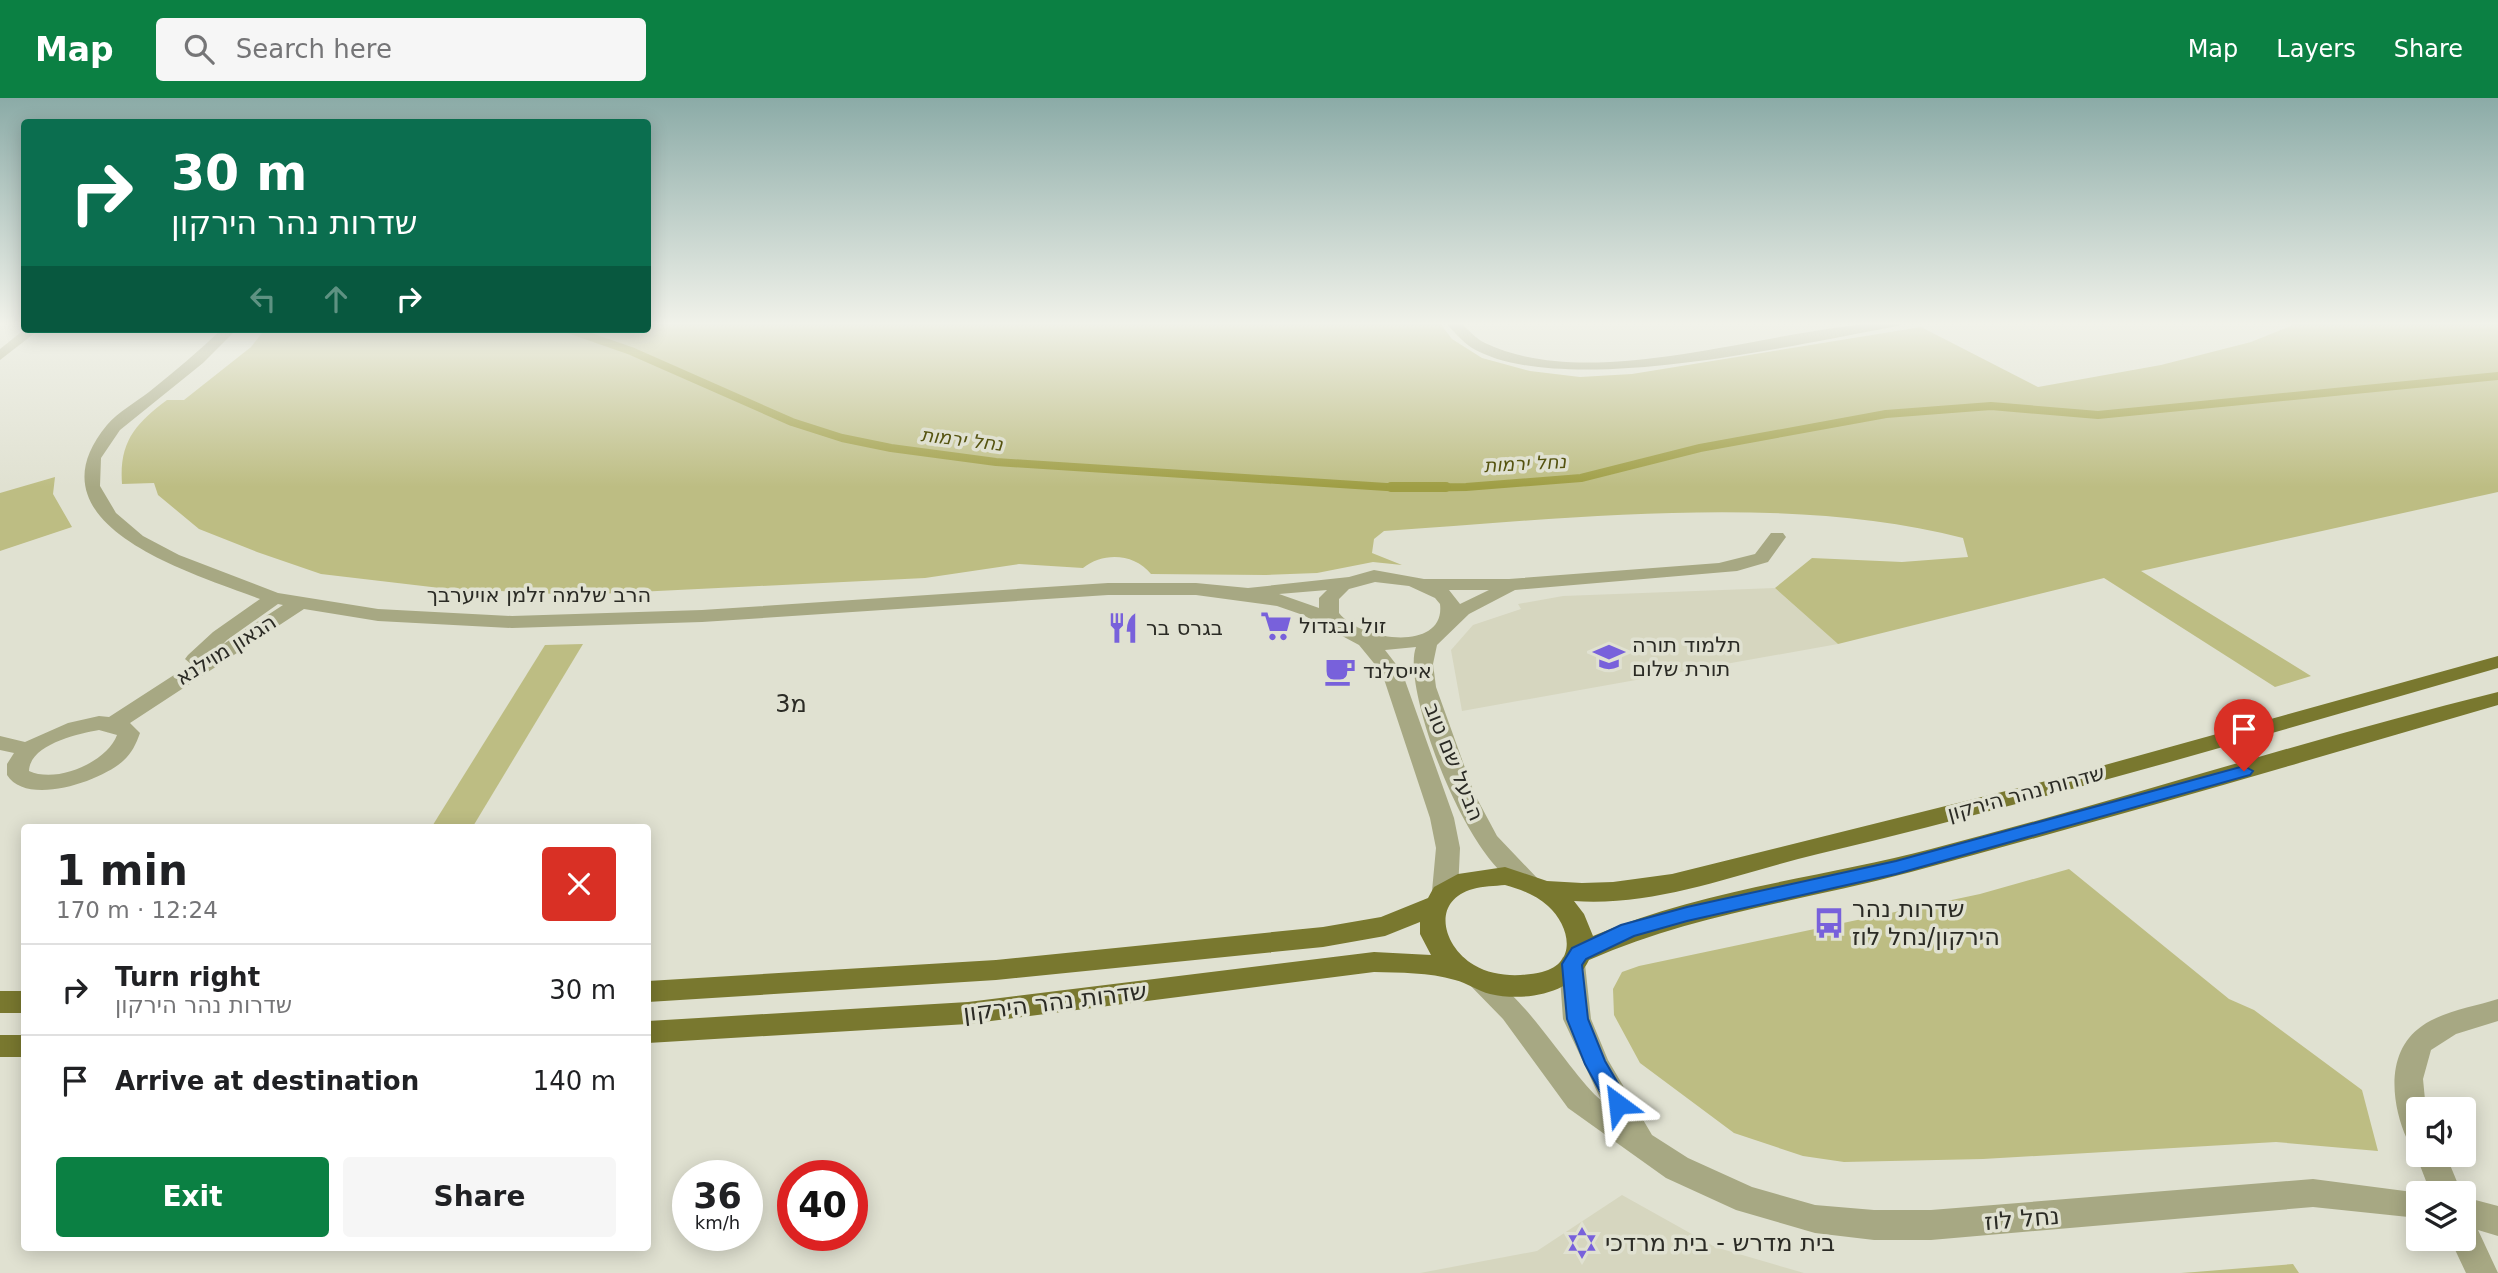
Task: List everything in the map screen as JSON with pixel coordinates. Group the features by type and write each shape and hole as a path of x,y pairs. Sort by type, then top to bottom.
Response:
{"main road":[{"name":"שדרות נהר הירקון","path":"1538,885 1605,893 1640,891 1692,880 1983,805 2498,662"},
{"name":"שדרות נהר הירקון","path":"1575,959 1628,931 1687,914 1896,867 2192,787 2498,698"},
{"path":"1483,876 1505,876 1538,885 1565,903 1577,919 1581,936 1575,959 1552,979 1530,985 1505,985 1468,974 1443,955 1433,938 1430,920 1440,898 1462,882 1483,876"},
{"name":"שדרות נהר הירקון","path":"651,992 996,970 1322,937 1385,926 1440,898"},
{"name":"שדרות נהר הירקון","path":"651,1032 968,1013 1374,962 1416,963 1468,974"},
{"path":"0,1002 21,1002"},
{"path":"0,1046 21,1045"}],"street":[{"name":"הרב שלמה זלמן אויערבך","path":"177,377 114,427 93,458 92,486 109,516 137,540 172,559 274,598 298,604 442,621 512,622 702,616 1108,589 1179,588 1244,592"},
{"path":"1244,592 1383,575 1426,584 1528,584 1647,576 1749,564 1773,551 1777,537"},
{"path":"1336,624 1329,614 1327,603 1337,589 1350,581"},
{"path":"1426,584 1447,602 1450,613 1442,628"},
{"path":"1244,592 1308,611 1366,640 1404,643 1442,628 1462,610 1494,594 1528,584"},
{"name":"הגאון מוילנא","path":"166,687 220,636 274,598"},
{"name":"הגאון מוילנא","path":"166,687 244,641 298,604"},
{"name":"הבעל שם טוב","path":"1442,628 1425,644 1421,668 1425,687 1466,802 1500,857 1538,885"},
{"name":"הבעל שם טוב","path":"1366,640 1392,672 1442,818 1448,848 1440,898"},
{"path":"114,724 129,733 125,746 103,765 77,776 51,782 24,780 18,775 17,768 29,750 71,729 114,724 166,687"},
{"path":"0,743 29,750"},
{"name":"נחל לוז","path":"1575,959 1577,1019 1596,1064 1641,1143"},
{"name":"נחל לוז","path":"1468,974 1513,1010 1547,1061 1578,1099 1677,1168 1747,1200 1815,1219 1874,1225 2016,1220 2313,1193 2406,1203"},
{"path":"2409,1097 2407,1081 2414,1056 2429,1035 2498,1010"},
{"path":"2476,1215 2498,1221"},
{"path":"2472,1251 2483,1273"}],"shaded area":[{"name":"תלמוד תורה תורת שלום","path":"1775,588 1838,644 1462,711 1451,650 1473,625 1521,609 1518,604 1563,596"},
{"path":"1622,1195 1715,1247 1804,1273 1420,1273 1537,1251"}],"green space":[{"path":"213,377 2018,377 2038,387 2095,377 2498,377 2498,492 2141,571 2311,676 2275,687 2104,578 1838,644 1775,588 1812,558 1902,562 1968,557 1963,538 1895,524 1824,516 1750,512 1675,513 1384,531 1374,539 1372,553 1402,565 1373,562 1317,573 1266,575 1151,574 1136,562 1109,557 1083,568 1019,564 925,578 576,595 440,588 321,574 199,529 158,495 154,483 122,484 123,457 131,435 146,417 167,400 184,400"},
{"path":"55,477 53,494 72,527 0,551 0,493"},
{"path":"583,644 474,824 433,824 545,645"},
{"path":"2069,869 2229,999 2254,1010 2362,1090 2378,1151 2276,1142 1983,1159 1844,1162 1803,1156 1734,1133 1640,1063 1614,1015 1613,989 1622,972 1639,966 1980,894"},
{"path":"2293,1264 2299,1273 2181,1273 2195,1272"}],"waterway":[{"name":"נחל ירמות","path":"690,377 792,422 842,438 891,448 996,462 1402,488 1466,487 1581,478 1700,448 1886,414 1991,406 2098,415 2489,377"},
{"name":"נחל ירמות","path":"1391,487 1446,487"}],"place":[{"name":"זול ובגדול","path":"1276,626"},
{"name":"בגרס בר","path":"1123,628"},
{"name":"תלמוד תורה תורת שלום","path":"1609,657"},
{"name":"אייסלנד","path":"1340,671"},
{"name":"שדרות נהר הירקון/נחל לוז","path":"1829,923"},
{"name":"בית מדרש - בית מרדכי","path":"1582,1243"}],"district":[{"name":"מ3","path":"791,704"}],"route":[{"path":"1618,1104 1596,1064 1577,1019 1572,964 1579,953 1628,931 1687,914 1896,867 2244,771"}]}
